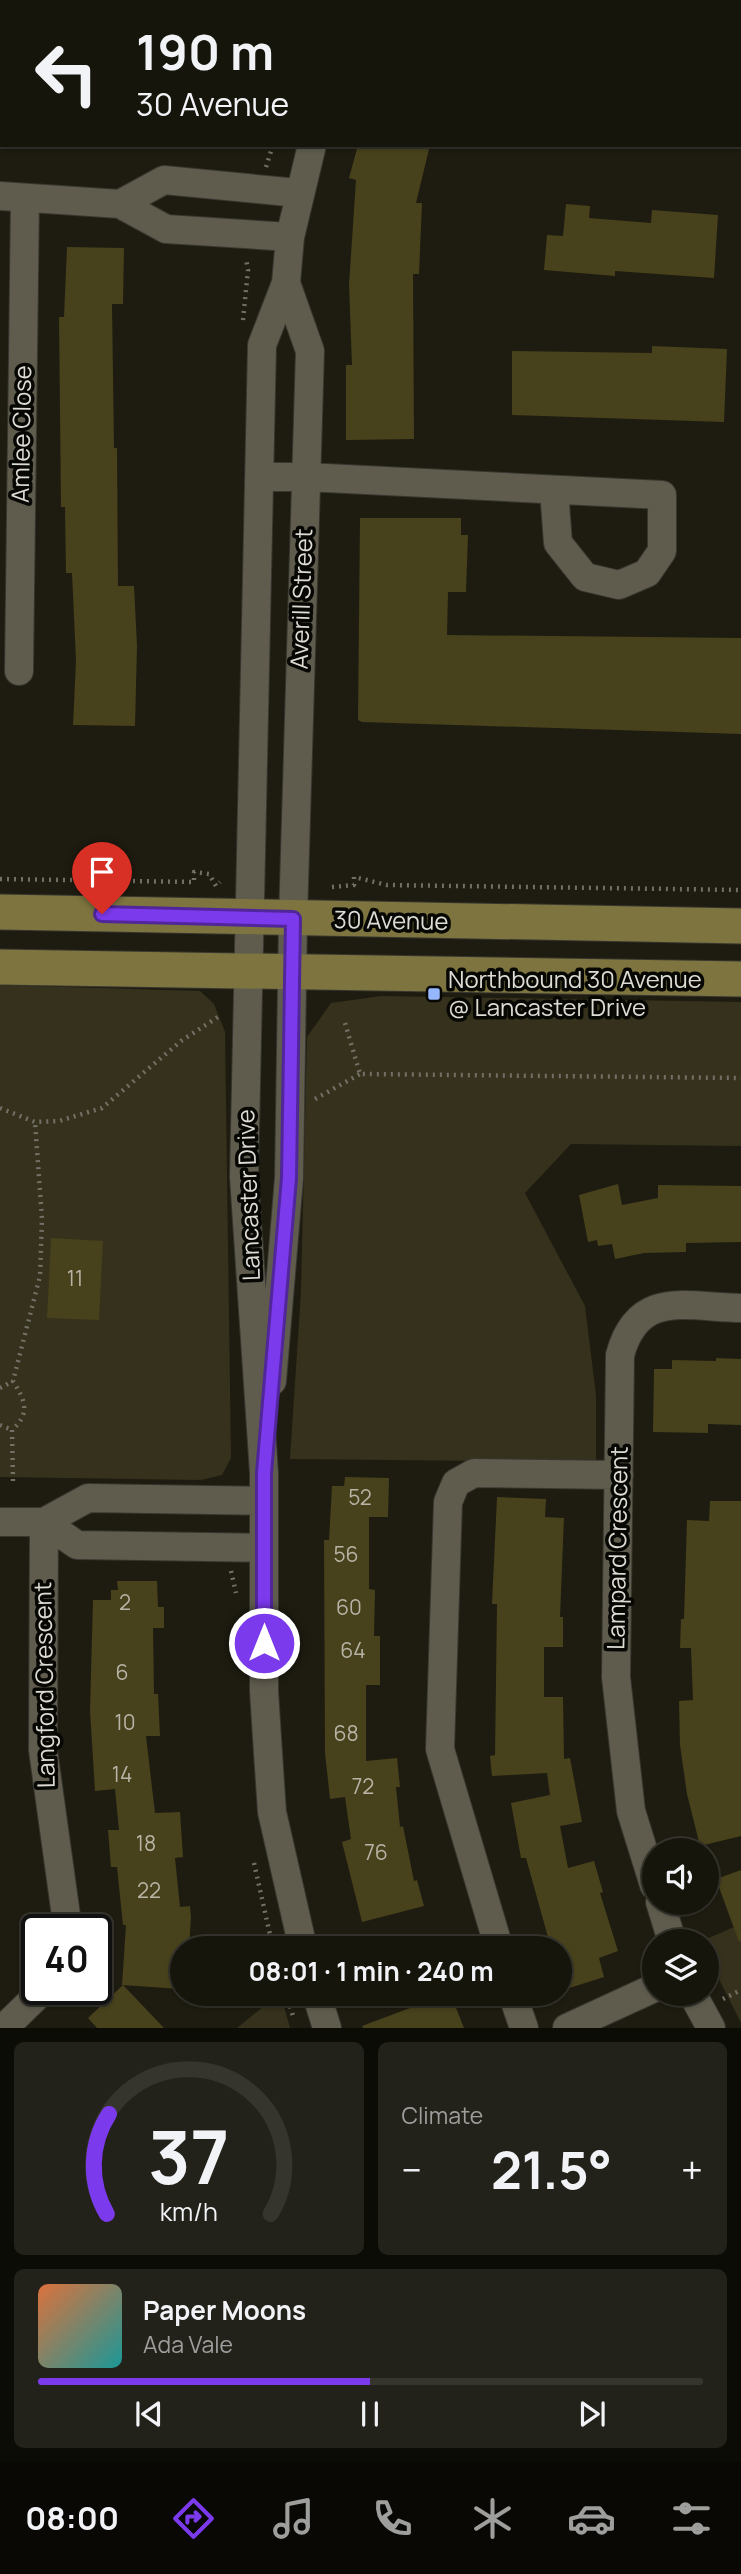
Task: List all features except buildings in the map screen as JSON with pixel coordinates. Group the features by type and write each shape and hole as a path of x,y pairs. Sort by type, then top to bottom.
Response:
{"main road":[{"name":"30 Avenue","path":"0,912 741,926"},
{"path":"0,967 741,979"}],"street":[{"name":"Averill Street","path":"250,917 262,345 286,283 290,237 298,193 311,147"},
{"path":"120,204 164,180 298,193"},
{"path":"12,197 120,204 166,229 290,237"},
{"name":"Amlee Close","path":"12,197 19,671"},
{"name":"Averill Street","path":"286,283 310,351 293,919"},
{"path":"259,477 306,477 662,495 662,551 647,573 619,585 585,577 558,543 554,490"},
{"name":"Lancaster Drive","path":"250,917 244,1177 264,1473 264,1691 272,1812 300,1936"},
{"name":"Lancaster Drive","path":"264,1473 289,1178 293,919"},
{"name":"Lampard Crescent","path":"642,1846 631,1811 615,1677 620,1355 631,1325 645,1312 662,1307 741,1308"},
{"path":"495,1936 440,1749 448,1502 456,1483 474,1473 619,1475"},
{"path":"0,1522 44,1522 88,1498 264,1501"},
{"path":"44,1522 77,1545 264,1548"},
{"name":"Langford Crescent","path":"44,1522 43,1750 66,1914"},
{"path":"567,2028 642,1994"},
{"path":"4,2028 28,2005"},
{"path":"320,2006 327,2028"},
{"path":"516,2006 524,2028"},
{"path":"696,2006 704,2026"}],"path":[{"path":"262,173 273,147"},
{"path":"0,879 194,882 194,872 209,874 216,886 220,882"},
{"path":"328,890 335,886 354,885 354,877 387,885 741,890"},
{"path":"0,1108 35,1122 59,1121 102,1108 181,1041 225,1012"},
{"path":"345,1023 359,1074"},
{"path":"311,1102 359,1074 741,1077"},
{"path":"13,1481 12,1430 23,1420 26,1407 13,1381 40,1276 42,1219 35,1122"},
{"path":"0,1388 13,1381"},
{"path":"0,1425 12,1430"}],"shaded area":[{"path":"0,985 200,991 214,1004 225,1032 231,1458 222,1475 201,1480 0,1477"},
{"path":"381,996 741,1002 741,1146 571,1144 525,1193 585,1306 596,1395 596,1462 290,1459 301,1291 307,1037 331,1003"},
{"path":"741,1924 741,2023 719,1979 719,1934"},
{"path":"264,2006 284,2006 290,2028 237,2028"}],"place":[{"name":"Northbound 30 Avenue @ Lancaster Drive","path":"434,994"}],"route":[{"path":"102,914 293,919 289,1178 264,1473 264,1643"}]}
